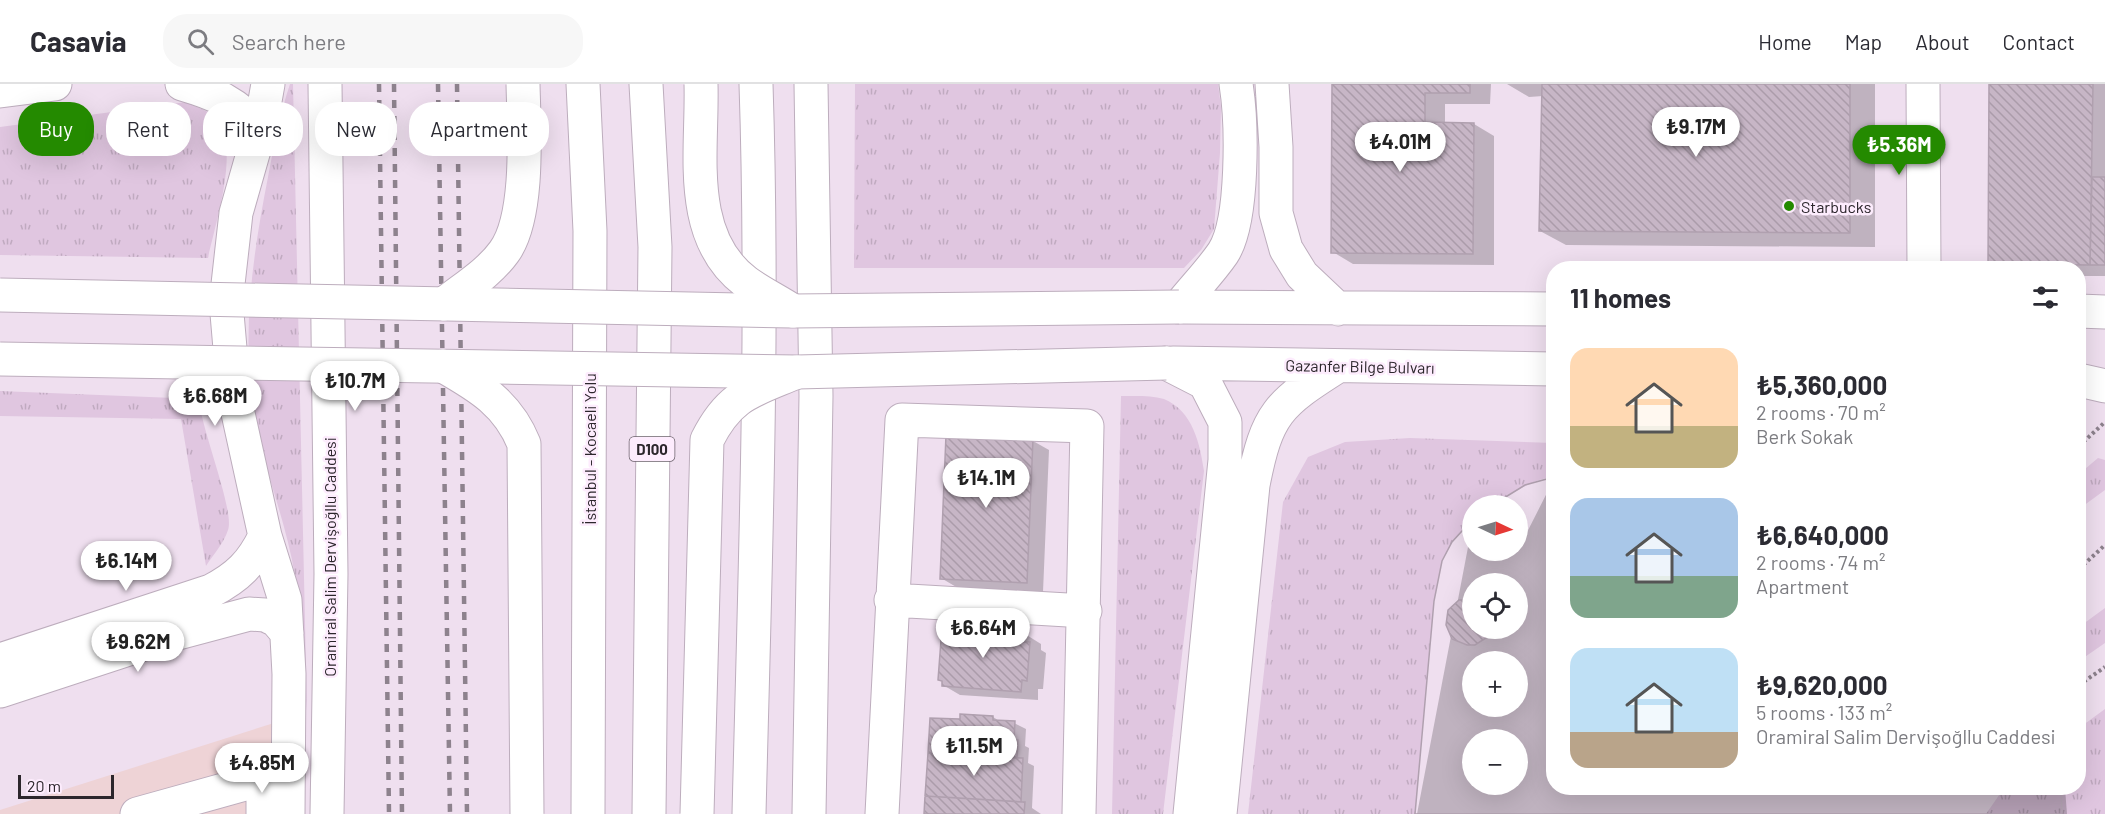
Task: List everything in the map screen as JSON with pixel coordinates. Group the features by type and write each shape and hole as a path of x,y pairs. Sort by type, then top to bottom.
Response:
{"main road":[{"path":"0,91 55,84"},
{"path":"182,84 213,93 229,102"},
{"path":"265,102 268,84"},
{"name":"Oramiral Salim Dervişoğllu Caddesi","path":"326,84 331,573 327,814"},
{"path":"444,304 487,270 503,254 515,234 524,158 523,84"},
{"name":"İstanbul - Kocaeli Yolu","path":"583,84 590,231 588,814"},
{"name":"D100","path":"646,84 655,247 649,814"},
{"path":"701,84 701,193 705,219 714,245 745,281 793,311"},
{"path":"749,814 759,408 759,187 756,84"},
{"path":"809,814 816,396 811,84"},
{"path":"1179,307 1224,252 1235,223 1241,115 1236,84"},
{"path":"1272,84 1276,147 1276,213 1286,249 1302,275 1338,309"},
{"path":"1923,84 1924,261"},
{"path":"252,156 236,213 226,302 234,395 265,536 285,600 287,633 276,777 263,814"},
{"path":"0,295 793,311 1179,307 1546,309"},
{"path":"2086,311 2105,312"},
{"name":"Gazanfer Bilge Bulvarı","path":"0,359 797,372 1166,363 1546,369"},
{"path":"1166,363 1204,383 1225,422 1225,460 1190,814"},
{"path":"443,366 483,388 501,404 516,425 524,444 526,814"},
{"path":"1220,814 1253,484 1261,446 1271,422 1293,394 1338,366"},
{"path":"697,814 707,440 719,417 741,395 797,372"},
{"path":"2086,374 2105,373"},
{"path":"2086,382 2105,386"},
{"path":"882,814 891,600 902,420 1087,426 1085,611 1079,814"},
{"path":"0,660 211,591 226,583 253,560 265,536"},
{"path":"891,600 1085,611"},
{"path":"0,692 174,634 249,614 276,620 287,633"},
{"path":"137,814 276,777"},
{"path":"276,777 288,814"}],"path":[{"path":"2086,440 2105,422"},
{"path":"2086,563 2105,545"},
{"path":"2086,680 2105,667"}],"shaded area":[{"path":"274,723 273,814 0,814 0,810"}],"green space":[{"path":"290,84 293,84 293,102 285,102"},
{"path":"855,84 1218,84 1221,107 1220,153 1214,229 1201,250 1184,268 854,268"},
{"path":"191,104 203,109 203,156 226,156 224,185 208,258 0,255 0,127 18,125 18,156 94,156 94,114 106,113 106,156 191,156"},
{"path":"272,156 295,156 307,712 295,576 258,433 250,383 251,294"},
{"path":"0,391 199,399 229,520 224,540 206,566 181,419 0,416"},
{"path":"1121,396 1148,396 1164,399 1174,404 1193,429 1204,471 1163,814 1112,814"},
{"path":"1410,438 1546,443 1546,478 1509,495 1462,495 1462,531 1452,542 1442,561 1434,601 1415,814 1248,814 1283,502 1308,457 1345,442"},
{"path":"2098,458 2105,460 2105,490 2086,504 2086,468"},
{"path":"2105,608 2105,643 2086,656 2086,622"},
{"path":"2105,709 2105,814 1986,814 1999,795 2086,795 2086,723"}],"building":[{"path":"1332,84 1470,84 1470,93 1425,93 1425,122 1474,123 1473,254 1331,253"},
{"path":"1542,84 1850,84 1850,233 1539,231"},
{"path":"1989,84 2093,84 2090,265 2086,265 2086,261 1988,261"},
{"path":"2092,177 2105,177 2105,265 2090,265"},
{"path":"946,435 1033,439 1027,583 940,579"},
{"path":"1546,479 1546,795 2061,795 2062,814 1415,814 1434,601 1442,561 1452,542 1462,531 1462,561 1528,561 1528,495 1509,495 1525,485"},
{"path":"1546,479 1546,795 2061,795 2062,814 1415,814 1434,601 1442,561 1452,542 1462,531 1462,561 1528,561 1528,495 1509,495 1525,485"},
{"path":"942,627 1025,633 1024,642 1030,642 1027,681 1022,680 1021,692 942,686 942,681 938,680"},
{"path":"960,714 993,716 993,720 1015,721 1014,740 1018,740 1017,758 928,753 930,718 960,719"},
{"path":"928,753 1023,758 1021,802 925,796"},
{"path":"925,796 1025,802 1024,814 924,814"}],"railway":[{"path":"379,84 389,814"},
{"path":"394,84 402,814"},
{"path":"438,84 450,814"},
{"path":"457,84 467,814"}],"place":[{"name":"Starbucks","path":"1789,206"}]}
